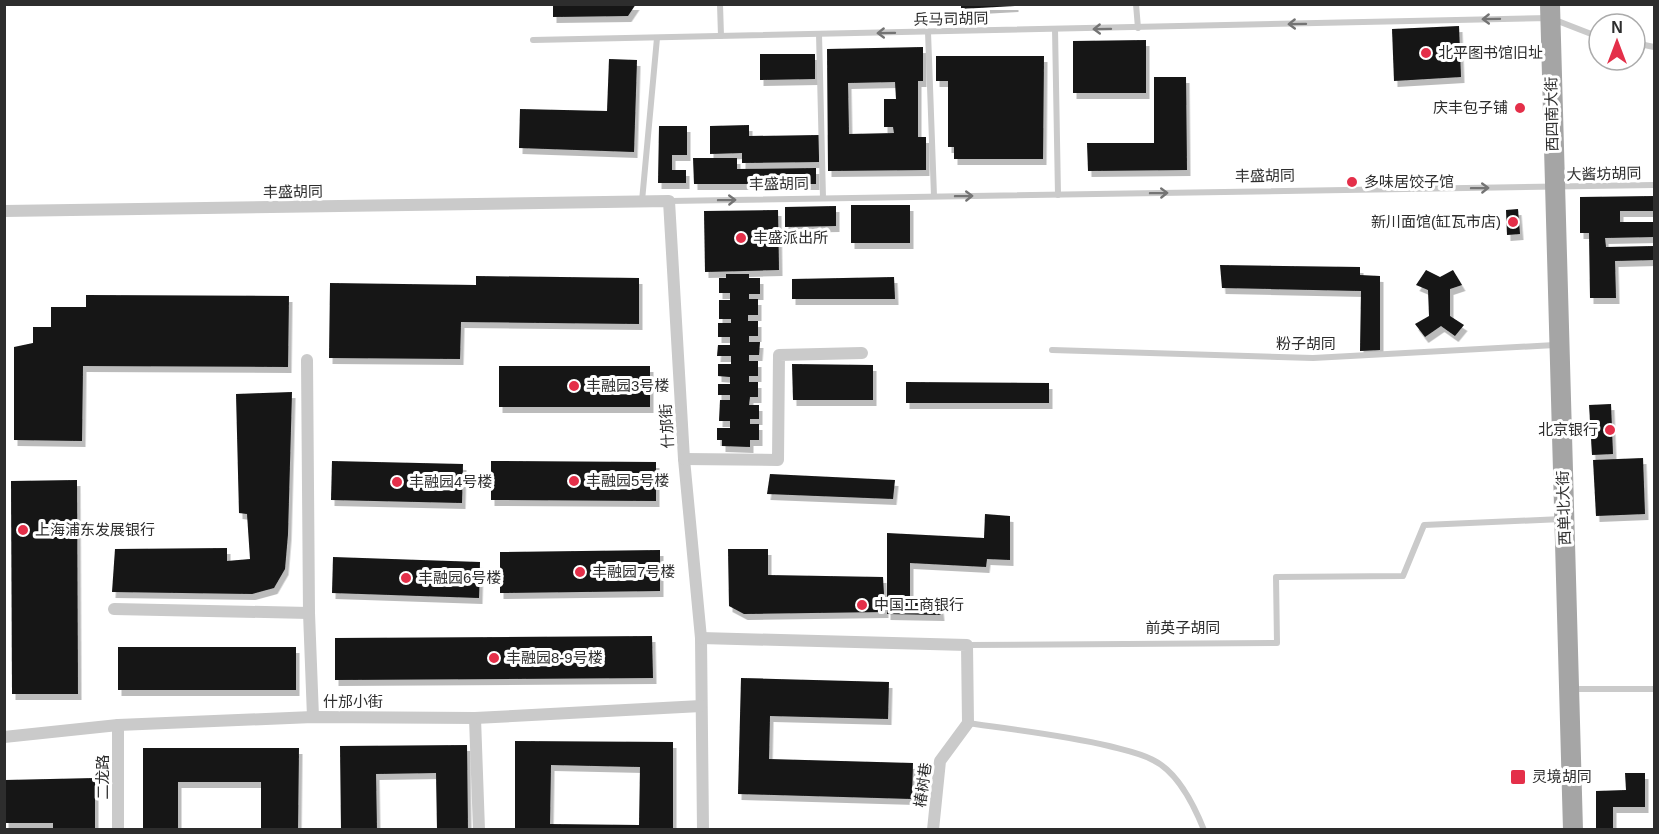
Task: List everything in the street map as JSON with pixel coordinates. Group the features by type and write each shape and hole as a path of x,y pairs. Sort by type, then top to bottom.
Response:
{"main road":[{"name":"西四南大街","path":"1550,11 1554,187"},
{"name":"西单北大街","path":"1554,187 1573,830"}],"street":[{"name":"丰盛胡同","path":"4,211 669,201"},
{"name":"什邡街","path":"669,201 684,459 701,638 703,830"},
{"path":"684,459 778,460 779,355 862,353"},
{"path":"308,360 309,613 313,717"},
{"path":"114,609 309,613"},
{"name":"前英子胡同","path":"701,638 967,645"},
{"path":"967,645 968,723"},
{"name":"什邡小街","path":"4,737 118,725 313,717 475,718 701,706"},
{"path":"475,718 479,830"},
{"name":"椿树巷","path":"933,830 940,761 968,723"},
{"name":"二龙路","path":"118,725 118,830"}],"lane":[{"path":"720,4 721,36"},
{"path":"1136,4 1138,28"},
{"path":"1550,11 1587,31"},
{"name":"兵马司胡同","path":"533,40 1138,28 1550,11"},
{"path":"1055,29 1058,195"},
{"path":"928,32 934,196"},
{"path":"819,34 823,198"},
{"path":"642,201 657,38"},
{"name":"大酱坊胡同","path":"1554,187 1654,185"},
{"name":"丰盛胡同","path":"669,201 1554,187"},
{"name":"粉子胡同","path":"1052,350 1313,358 1560,345"},
{"name":"前英子胡同","path":"967,645 1277,643 1276,577 1403,576 1424,525 1564,519"},
{"path":"1570,689 1654,689"},
{"path":"968,723 1088,741 1155,760 1183,787 1195,805 1204,830"}],"building":[{"path":"553,4 636,4 628,16 553,17"},
{"path":"961,4 1015,4 1015,6 961,9"},
{"name":"北平图书馆旧址","path":"1459,26 1461,77 1394,81 1392,29"},
{"path":"1146,40 1146,93 1073,93 1073,41"},
{"path":"923,47 923,81 918,81 918,137 926,137 926,170 828,171 827,49","holes":["895,82 896,99 884,99 884,127 893,127 894,133 849,134 848,83"]},
{"path":"760,54 815,54 815,79 760,80"},
{"path":"936,56 1044,56 1043,159 954,159 954,147 948,147 948,81 936,81"},
{"path":"609,59 637,60 634,152 519,148 520,109 607,111"},
{"path":"1154,77 1186,77 1187,170 1088,171 1087,143 1154,143"},
{"path":"749,125 749,136 819,135 819,162 742,163 742,153 710,154 710,126"},
{"path":"659,126 687,126 687,155 672,155 672,170 686,170 686,183 658,183"},
{"path":"693,158 737,158 737,169 816,168 816,184 694,184"},
{"path":"1654,196 1654,211 1620,211 1620,222 1654,222 1654,237 1605,238 1606,247 1654,246 1654,260 1615,261 1616,298 1590,298 1589,233 1580,233 1580,197"},
{"path":"851,205 910,205 910,243 851,243"},
{"path":"836,206 836,226 785,227 785,207"},
{"name":"新川面馆(缸瓦市店)","path":"1518,209 1520,234 1507,235 1506,210"},
{"path":"778,210 779,270 705,272 704,211"},
{"path":"1220,265 1360,267 1360,275 1380,276 1380,350 1360,351 1361,291 1222,288"},
{"path":"1426,270 1440,277 1453,270 1462,285 1450,289 1450,316 1464,325 1455,336 1441,326 1425,337 1415,324 1429,316 1428,290 1416,285"},
{"path":"726,274 749,274 749,278 760,278 760,294 749,294 749,299 758,299 758,315 748,315 748,321 758,321 758,336 749,336 749,342 760,342 759,355 749,355 749,361 758,361 758,376 749,376 749,382 758,382 758,397 750,397 749,405 759,405 759,419 750,419 750,424 759,424 759,440 750,440 750,447 722,446 722,440 717,440 717,428 730,428 730,421 719,421 720,400 730,400 730,395 718,395 718,384 730,384 730,377 718,376 718,364 731,364 731,356 717,356 718,345 730,345 730,337 718,337 718,323 731,323 731,319 719,319 719,300 730,300 730,293 719,293 719,278 726,278"},
{"path":"476,276 639,278 639,324 461,322 460,359 329,358 330,283 476,285"},
{"path":"894,277 895,299 792,299 792,279"},
{"path":"86,295 289,296 288,367 83,366 82,441 14,440 14,347 33,343 33,327 51,327 51,307 86,307"},
{"path":"792,364 873,365 873,400 793,400"},
{"name":"丰融园3号楼","path":"499,366 650,366 650,407 499,407"},
{"path":"906,382 1049,383 1049,403 906,403"},
{"path":"292,392 285,569 274,588 252,594 112,592 115,549 227,548 227,561 250,559 247,514 239,513 236,394"},
{"path":"1611,404 1613,454 1592,455 1589,405"},
{"path":"1643,458 1645,514 1596,516 1593,460"},
{"name":"丰融园4号楼","path":"332,461 463,464 462,503 331,500"},
{"name":"丰融园5号楼","path":"491,461 656,462 656,501 491,500"},
{"path":"770,474 895,480 893,499 767,494"},
{"path":"77,480 78,694 12,694 11,481"},
{"path":"985,514 1010,516 1010,560 987,559 986,567 910,563 910,597 939,597 941,615 887,614 887,533 984,538"},
{"path":"728,549 768,549 768,575 883,577 885,612 744,614 729,606"},
{"name":"丰融园7号楼","path":"660,550 660,591 500,593 500,552"},
{"name":"丰融园6号楼","path":"333,557 480,562 479,598 332,593"},
{"name":"丰融园8-9号楼","path":"652,636 653,678 335,680 335,638"},
{"path":"118,647 296,647 296,690 118,690"},
{"path":"741,678 889,682 888,719 770,716 769,759 913,763 912,799 738,794"},
{"path":"515,741 673,742 673,830 515,830","holes":["551,765 640,767 639,825 550,824"]},
{"path":"467,745 468,830 437,830 436,773 376,774 377,830 341,830 340,746"},
{"path":"143,748 299,748 298,830 261,830 261,782 178,782 178,830 143,830"},
{"path":"1625,773 1645,773 1645,807 1613,807 1613,829 1596,829 1596,791 1626,790"},
{"path":"95,778 95,830 53,830 53,823 5,823 5,780"}],"place":[{"name":"北平图书馆旧址","path":"1426,53"},
{"name":"庆丰包子铺","path":"1520,108"},
{"name":"多味居饺子馆","path":"1352,182"},
{"name":"新川面馆(缸瓦市店)","path":"1513,222"},
{"name":"丰盛派出所","path":"741,238"},
{"name":"丰融园3号楼","path":"574,386"},
{"name":"北京银行","path":"1610,430"},
{"name":"丰融园5号楼","path":"574,481"},
{"name":"丰融园4号楼","path":"397,482"},
{"name":"上海浦东发展银行","path":"23,530"},
{"name":"丰融园7号楼","path":"580,572"},
{"name":"丰融园6号楼","path":"406,578"},
{"name":"中国工商银行","path":"862,605"},
{"name":"丰融园8-9号楼","path":"494,658"},
{"name":"灵境胡同","path":"1518,777"}]}
